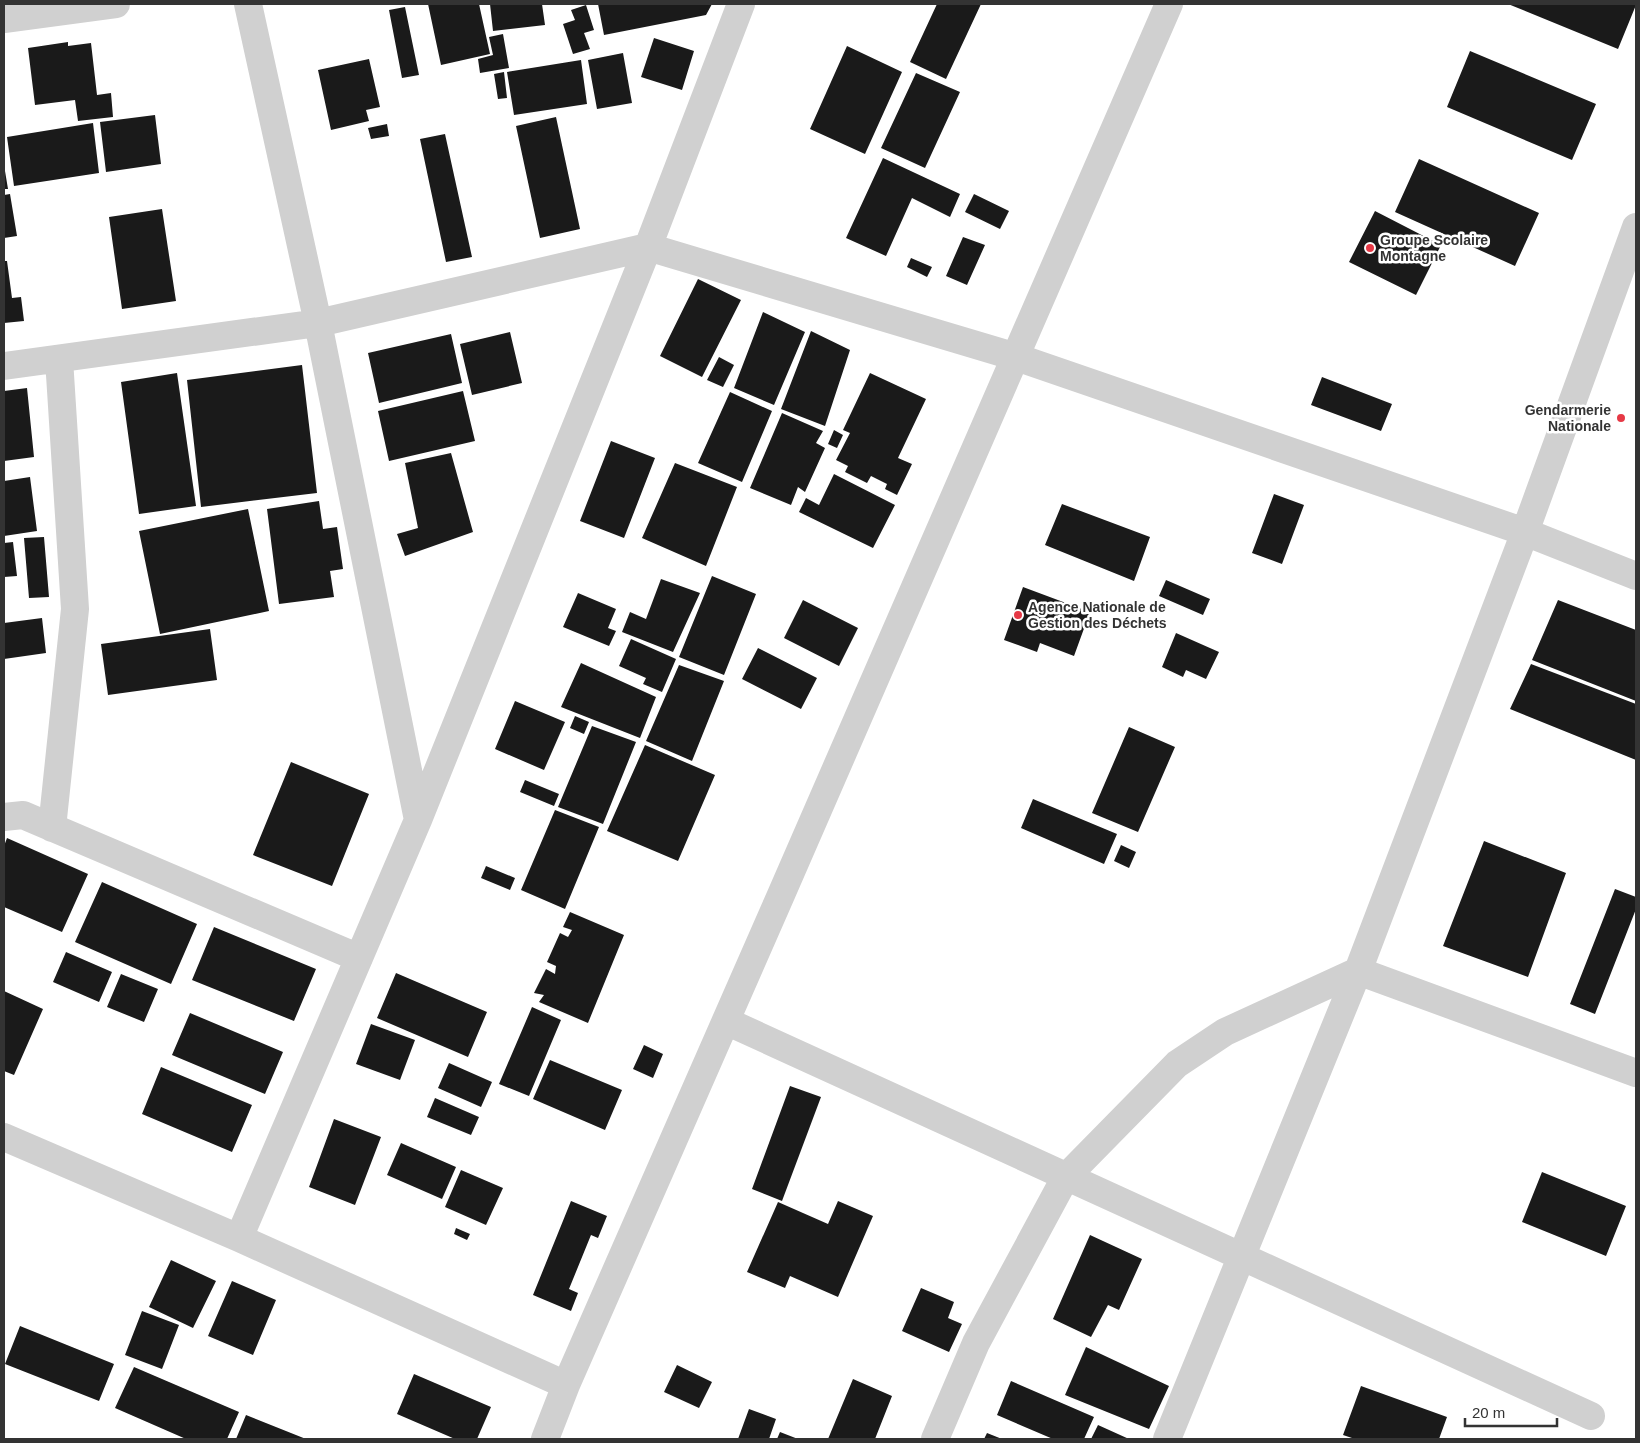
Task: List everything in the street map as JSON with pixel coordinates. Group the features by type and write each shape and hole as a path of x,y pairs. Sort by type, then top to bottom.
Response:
{"street":[{"path":"4,19 116,4"},
{"path":"248,4 318,323 418,820"},
{"path":"239,1238 418,820 648,247 741,4"},
{"path":"545,1439 566,1385 728,1022 1013,356 1169,4"},
{"path":"1167,1439 1358,970 1526,532 1636,227"},
{"path":"4,366 318,323 648,247 1013,356 1526,532 1636,576"},
{"path":"52,828 75,609 59,359"},
{"path":"4,817 23,815 359,958"},
{"path":"935,1439 976,1343 1065,1178 1177,1064 1225,1032 1358,970 1636,1073"},
{"path":"728,1022 1065,1178 1591,1416"},
{"path":"4,1137 239,1238 566,1385"}],"building":[{"path":"428,4 479,4 490,54 441,65"},
{"path":"490,4 542,4 545,25 493,31"},
{"path":"598,4 712,4 706,15 604,35"},
{"path":"937,4 981,4 946,79 910,62"},
{"path":"1508,4 1636,4 1636,5 1618,49"},
{"path":"586,5 594,30 584,33 590,49 573,54 563,24 575,20 571,10"},
{"path":"405,7 419,75 402,78 389,10"},
{"path":"503,34 509,68 480,73 478,59 493,55 489,37"},
{"path":"654,38 694,51 682,90 641,77"},
{"path":"68,42 68,46 91,43 97,95 111,93 113,117 78,121 75,100 35,105 28,48"},
{"path":"847,46 902,72 865,154 810,129"},
{"path":"1470,51 1596,104 1572,160 1447,107"},
{"path":"623,53 632,103 597,109 588,60"},
{"path":"369,59 380,107 366,110 369,121 331,130 318,70"},
{"path":"581,60 587,104 514,115 507,72"},
{"path":"504,72 507,98 498,99 494,74"},
{"path":"916,73 960,92 925,168 881,148"},
{"path":"155,115 161,164 106,172 100,122"},
{"path":"556,117 580,229 540,238 516,126"},
{"path":"93,123 99,173 14,186 7,137"},
{"path":"387,124 389,136 371,139 368,128"},
{"path":"445,134 472,257 446,262 420,139"},
{"path":"883,158 960,194 950,217 912,198 886,256 846,238"},
{"path":"1419,159 1539,213 1515,266 1395,212"},
{"path":"4,165 8,189 4,189"},
{"path":"10,194 17,236 4,238 4,195"},
{"path":"974,194 1009,211 1000,229 965,212"},
{"path":"162,209 176,301 122,309 109,217"},
{"path":"1375,211 1441,245 1416,295 1349,262"},
{"path":"963,237 985,245 967,285 946,276"},
{"path":"911,258 932,267 927,277 907,267"},
{"path":"4,261 7,261 12,298 21,297 24,321 4,323"},
{"path":"698,279 741,300 702,377 660,356"},
{"path":"763,312 805,332 774,405 734,388"},
{"path":"811,331 850,350 825,426 781,409"},
{"path":"510,332 522,383 472,395 460,344"},
{"path":"451,334 462,383 379,403 368,353"},
{"path":"719,357 734,365 723,387 707,380"},
{"path":"302,365 317,493 201,507 187,380"},
{"path":"177,373 196,506 139,514 121,382"},
{"path":"870,373 926,399 898,458 912,464 897,495 885,489 887,484 871,476 867,483 845,472 848,466 836,460 850,433 843,430"},
{"path":"1322,377 1392,404 1381,431 1311,405"},
{"path":"27,388 34,457 4,461 4,391"},
{"path":"463,391 475,441 389,461 378,411"},
{"path":"730,392 772,411 742,482 698,463"},
{"path":"782,413 823,431 816,443 825,448 805,492 798,487 791,505 750,488"},
{"path":"834,430 843,435 837,448 828,444"},
{"path":"611,441 655,458 624,538 580,521"},
{"path":"451,453 473,532 405,556 397,534 418,528 405,463"},
{"path":"675,463 737,487 706,566 642,538"},
{"path":"834,474 895,505 873,548 799,512 806,498 819,505"},
{"path":"30,477 37,531 4,536 4,481"},
{"path":"1274,494 1304,505 1282,564 1252,553"},
{"path":"319,501 323,529 337,527 343,569 330,571 334,597 279,604 267,509"},
{"path":"1062,504 1150,537 1134,581 1045,545"},
{"path":"248,509 269,611 160,634 139,531"},
{"path":"44,537 49,597 29,598 24,538"},
{"path":"13,542 17,576 4,577 4,543"},
{"path":"712,576 756,594 724,675 679,657"},
{"path":"661,579 700,593 673,652 622,632 630,612 646,619"},
{"path":"1166,580 1210,599 1203,615 1159,596"},
{"path":"1023,587 1090,612 1074,656 1040,643 1037,652 1004,640"},
{"path":"578,593 616,609 608,628 616,631 609,646 563,627"},
{"path":"803,600 858,628 839,666 784,638"},
{"path":"1558,600 1636,630 1636,701 1532,660"},
{"path":"42,618 46,653 4,659 4,623"},
{"path":"210,629 217,680 108,695 101,644"},
{"path":"1176,633 1219,652 1206,679 1186,670 1183,677 1162,667"},
{"path":"631,639 676,659 662,692 643,684 646,678 619,666"},
{"path":"758,648 817,678 801,709 742,679"},
{"path":"581,663 656,697 640,738 561,707"},
{"path":"1531,664 1636,704 1636,760 1510,709"},
{"path":"679,665 724,681 692,761 646,741"},
{"path":"515,701 565,722 544,770 495,749"},
{"path":"575,716 589,722 584,734 570,728"},
{"path":"592,726 636,742 603,824 558,807"},
{"path":"1129,727 1175,747 1138,832 1092,813"},
{"path":"645,745 715,775 678,861 607,831"},
{"path":"291,762 369,794 332,886 253,855"},
{"path":"525,780 559,794 554,806 520,792"},
{"path":"1033,799 1117,834 1104,864 1021,828"},
{"path":"555,810 599,827 565,909 521,890"},
{"path":"7,838 88,874 62,932 4,907 4,846"},
{"path":"1484,841 1566,873 1528,977 1443,946"},
{"path":"1121,845 1136,852 1129,868 1114,861"},
{"path":"486,866 515,878 510,890 481,878"},
{"path":"102,882 197,924 171,984 75,942"},
{"path":"1615,889 1636,897 1636,909 1595,1014 1570,1004"},
{"path":"570,912 624,935 588,1023 539,1002 544,995 534,993 546,969 555,974 556,966 547,962 560,933 568,937 572,930 563,927"},
{"path":"214,927 316,969 294,1021 192,980"},
{"path":"66,952 112,972 99,1002 53,982"},
{"path":"396,973 487,1012 468,1057 377,1018"},
{"path":"121,974 158,989 144,1022 107,1007"},
{"path":"4,991 43,1009 14,1075 4,1071"},
{"path":"532,1007 561,1020 529,1096 499,1084"},
{"path":"190,1013 283,1052 265,1094 172,1055"},
{"path":"371,1024 415,1040 400,1080 356,1064"},
{"path":"644,1045 663,1054 653,1078 633,1069"},
{"path":"550,1060 622,1090 605,1130 533,1099"},
{"path":"449,1063 492,1082 481,1107 438,1088"},
{"path":"161,1067 252,1105 232,1152 142,1114"},
{"path":"790,1086 821,1097 782,1201 752,1189"},
{"path":"435,1098 479,1117 471,1135 427,1117"},
{"path":"334,1119 381,1137 355,1205 309,1187"},
{"path":"401,1143 456,1167 442,1199 387,1175"},
{"path":"461,1170 503,1188 486,1225 445,1207"},
{"path":"1542,1172 1626,1206 1606,1256 1522,1222"},
{"path":"571,1201 607,1216 598,1238 591,1235 569,1289 578,1293 571,1311 533,1295"},
{"path":"838,1201 873,1216 838,1297 790,1276 785,1288 747,1272 778,1202 828,1224"},
{"path":"456,1228 470,1234 467,1240 454,1234"},
{"path":"1090,1235 1142,1259 1119,1310 1108,1305 1091,1337 1053,1319"},
{"path":"171,1260 216,1281 193,1328 149,1307"},
{"path":"232,1281 276,1300 253,1355 208,1336"},
{"path":"921,1288 954,1302 948,1318 962,1324 949,1352 902,1331"},
{"path":"142,1311 179,1325 162,1369 125,1355"},
{"path":"20,1326 114,1364 99,1401 5,1364"},
{"path":"1086,1347 1169,1386 1149,1429 1065,1395"},
{"path":"677,1365 712,1382 699,1408 664,1392"},
{"path":"134,1367 239,1412 227,1439 186,1439 115,1408"},
{"path":"414,1374 491,1407 477,1439 455,1439 397,1414"},
{"path":"853,1379 892,1396 875,1439 828,1439"},
{"path":"1011,1381 1094,1417 1084,1439 1053,1439 997,1415"},
{"path":"1361,1386 1447,1417 1439,1439 1355,1439 1343,1435"},
{"path":"749,1409 776,1419 769,1439 738,1439"},
{"path":"246,1415 306,1439 236,1439"},
{"path":"1098,1425 1129,1439 1091,1439"},
{"path":"780,1432 798,1439 777,1439"},
{"path":"987,1433 1002,1439 984,1439"}],"place":[{"name":"Groupe Scolaire Montagne","path":"1370,248"},
{"name":"Gendarmerie Nationale","path":"1621,418"},
{"name":"Agence Nationale de Gestion des Déchets","path":"1018,615"}]}
